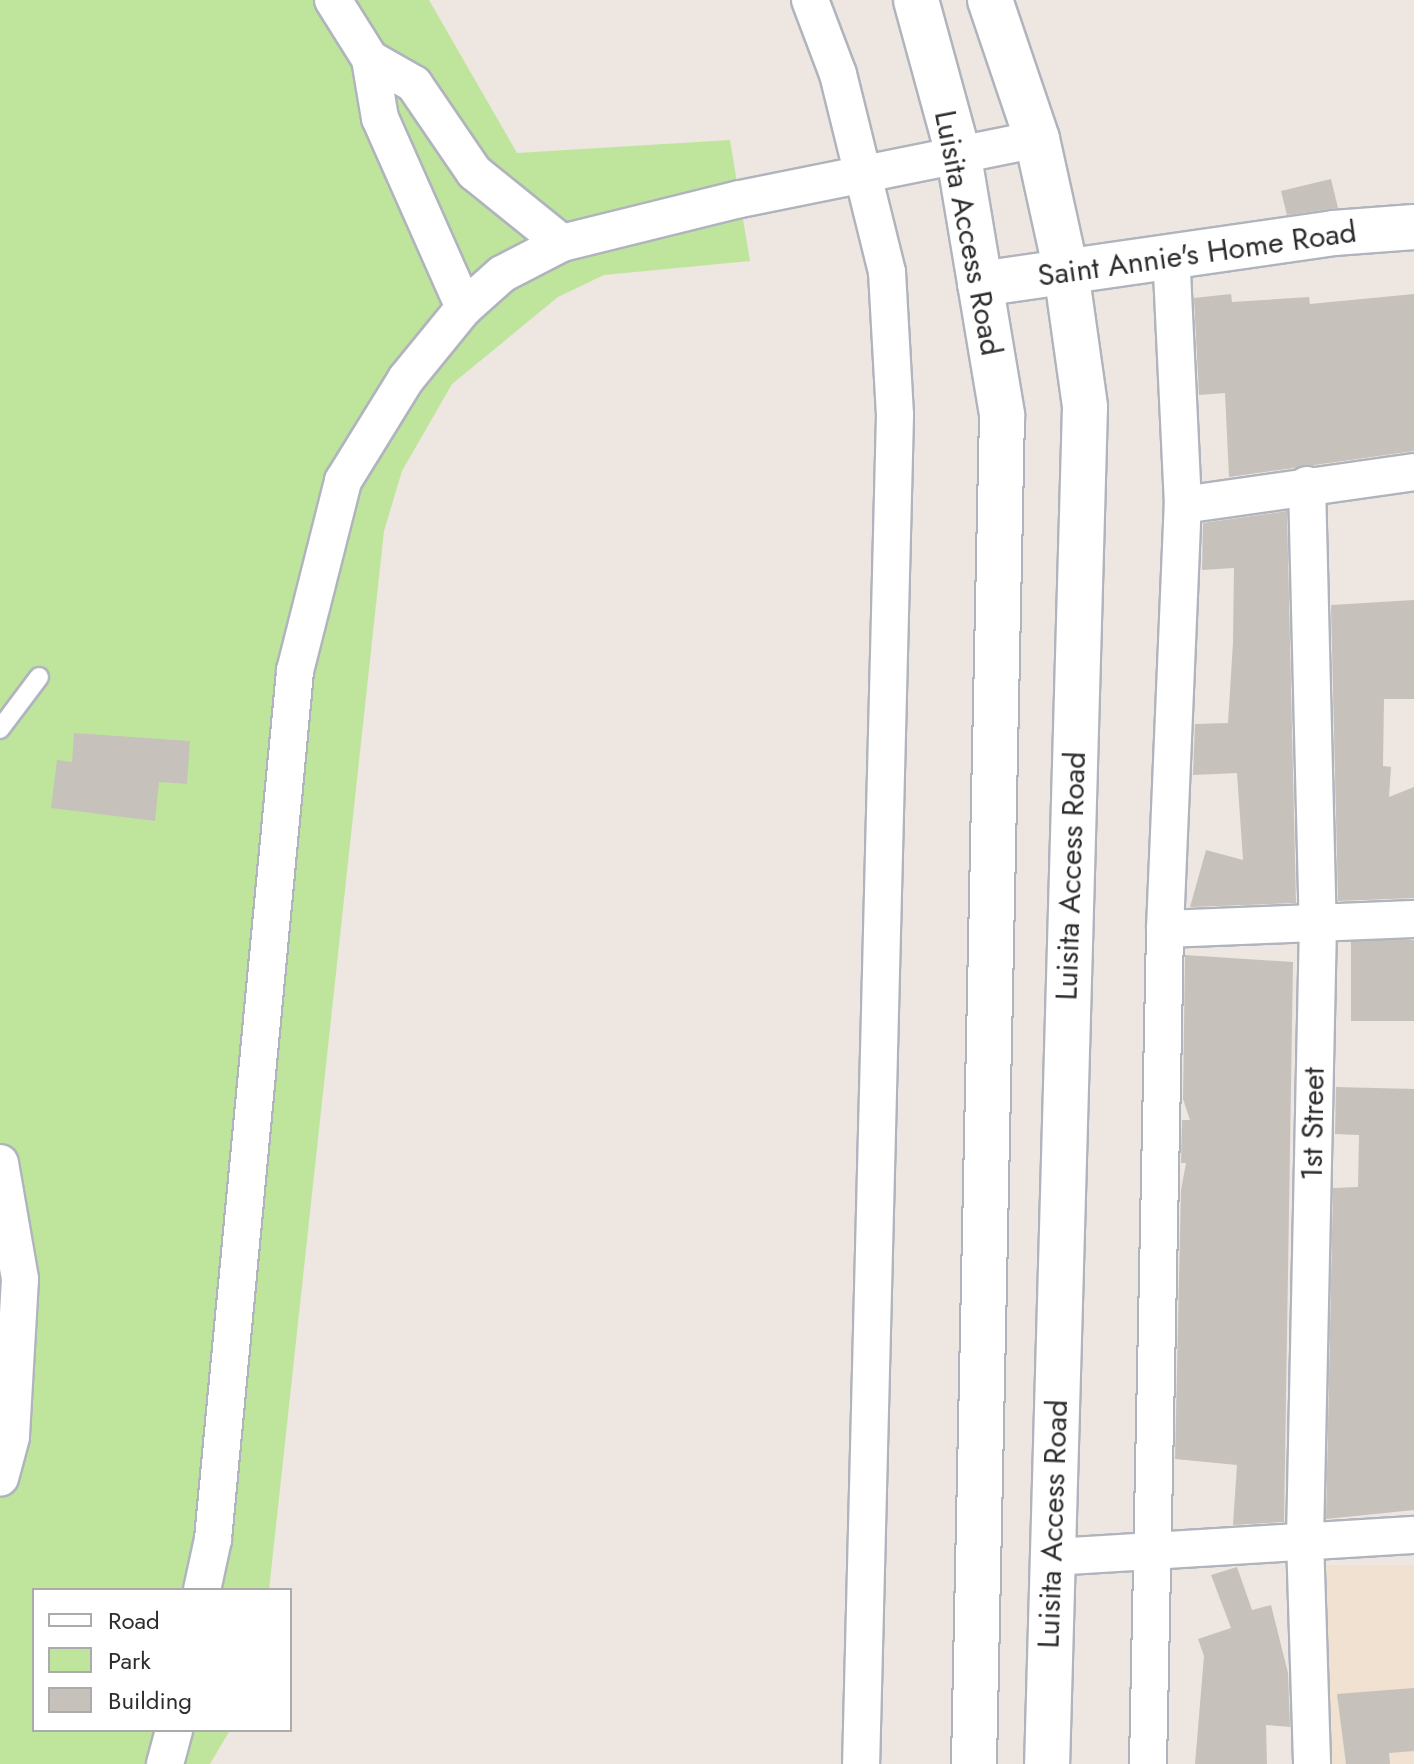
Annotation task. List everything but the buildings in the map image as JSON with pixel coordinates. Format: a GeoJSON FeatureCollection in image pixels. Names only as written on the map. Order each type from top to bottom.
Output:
{"type":"FeatureCollection","features":[{"type":"Feature","properties":{"kind":"main road","name":"Luisita Access Road"},"geometry":{"type":"LineString","coordinates":[[916,0],[959,157],[1002,415],[974,1764]]}},
{"type":"Feature","properties":{"kind":"main road","name":"Luisita Access Road"},"geometry":{"type":"LineString","coordinates":[[990,0],[1037,139],[1066,271],[1085,407],[1047,1764]]}},
{"type":"Feature","properties":{"kind":"main road","name":"Saint Annie's Home Road"},"geometry":{"type":"LineString","coordinates":[[980,284],[1171,255],[1414,227]]}},
{"type":"Feature","properties":{"kind":"street"},"geometry":{"type":"LineString","coordinates":[[333,0],[370,59],[380,118],[464,308]]}},
{"type":"Feature","properties":{"kind":"street"},"geometry":{"type":"LineString","coordinates":[[810,0],[838,74],[887,272],[895,415],[861,1764]]}},
{"type":"Feature","properties":{"kind":"street"},"geometry":{"type":"LineString","coordinates":[[370,59],[414,84],[474,172],[562,243]]}},
{"type":"Feature","properties":{"kind":"street"},"geometry":{"type":"LineString","coordinates":[[202,1588],[213,1539],[295,671],[343,481],[406,379],[464,308],[502,274],[562,243],[740,199],[863,177],[1037,139]]}},
{"type":"Feature","properties":{"kind":"street"},"geometry":{"type":"LineString","coordinates":[[1148,1764],[1156,1551],[1165,929],[1183,505],[1171,255]]}},
{"type":"Feature","properties":{"kind":"street"},"geometry":{"type":"LineString","coordinates":[[1183,505],[1414,472]]}},
{"type":"Feature","properties":{"kind":"street","name":"1st Street"},"geometry":{"type":"LineString","coordinates":[[1307,485],[1318,924],[1305,1539],[1312,1764]]}},
{"type":"Feature","properties":{"kind":"street"},"geometry":{"type":"LineString","coordinates":[[1165,929],[1414,919]]}},
{"type":"Feature","properties":{"kind":"street"},"geometry":{"type":"LineString","coordinates":[[0,1163],[20,1279],[11,1437],[0,1478]]}},
{"type":"Feature","properties":{"kind":"street"},"geometry":{"type":"LineString","coordinates":[[1053,1557],[1305,1539],[1414,1535]]}},
{"type":"Feature","properties":{"kind":"street"},"geometry":{"type":"LineString","coordinates":[[165,1764],[173,1732]]}},
{"type":"Feature","properties":{"kind":"lane"},"geometry":{"type":"LineString","coordinates":[[0,729],[39,677]]}},
{"type":"Feature","properties":{"kind":"shaded area"},"geometry":{"type":"Polygon","coordinates":[[[1325,1565],[1414,1565],[1414,1764],[1325,1764],[1325,1565]]]}},
{"type":"Feature","properties":{"kind":"green space"},"geometry":{"type":"Polygon","coordinates":[[[0,0],[429,0],[517,153],[730,140],[750,261],[604,275],[558,297],[452,384],[402,471],[384,531],[269,1588],[32,1588],[32,1732],[229,1732],[210,1764],[0,1764],[0,0]]]}}]}
